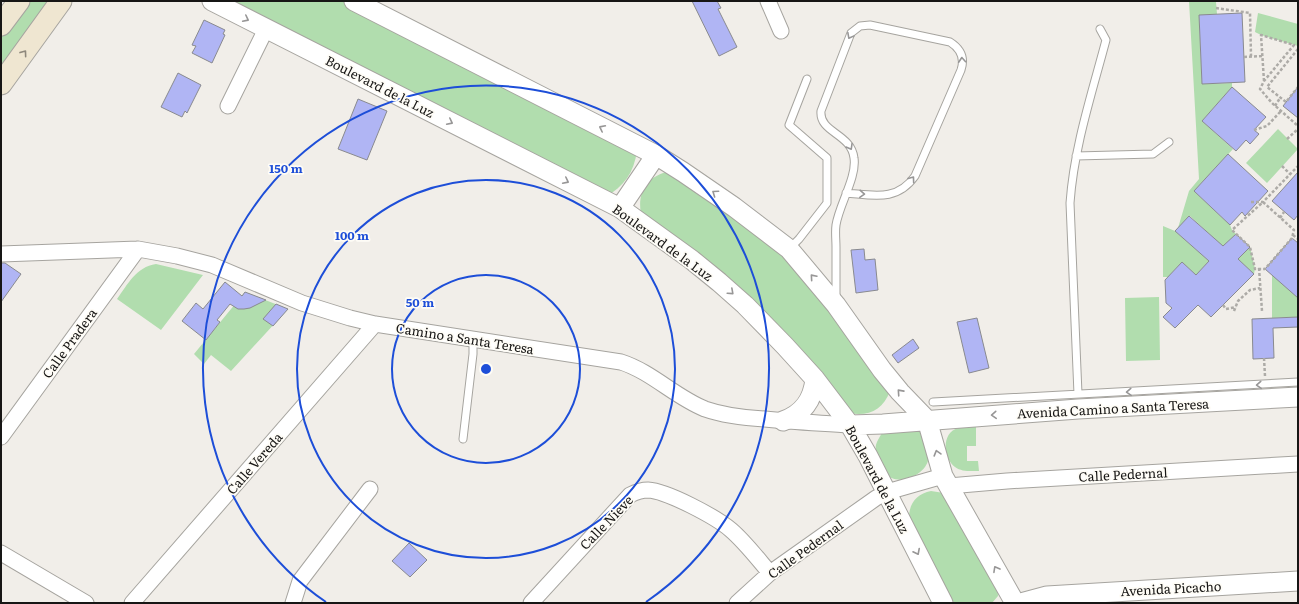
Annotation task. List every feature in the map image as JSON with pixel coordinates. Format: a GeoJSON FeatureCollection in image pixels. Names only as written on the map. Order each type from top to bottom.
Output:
{"type":"FeatureCollection","features":[{"type":"Feature","properties":{"kind":"main road"},"geometry":{"type":"LineString","coordinates":[[1,25],[19,1]]}},
{"type":"Feature","properties":{"kind":"main road"},"geometry":{"type":"LineString","coordinates":[[1,84],[61,1]]}},
{"type":"Feature","properties":{"kind":"street","name":"Boulevard de la Luz"},"geometry":{"type":"LineString","coordinates":[[212,1],[620,208],[692,260],[719,282],[765,325],[815,379],[850,425],[868,456],[943,603]]}},
{"type":"Feature","properties":{"kind":"street"},"geometry":{"type":"LineString","coordinates":[[354,1],[656,155],[734,207],[789,250],[836,305],[900,392],[927,420],[946,481],[1015,603]]}},
{"type":"Feature","properties":{"kind":"street"},"geometry":{"type":"LineString","coordinates":[[768,1],[781,31]]}},
{"type":"Feature","properties":{"kind":"street"},"geometry":{"type":"LineString","coordinates":[[228,106],[266,29]]}},
{"type":"Feature","properties":{"kind":"street"},"geometry":{"type":"LineString","coordinates":[[620,208],[656,155]]}},
{"type":"Feature","properties":{"kind":"street","name":"Camino a Santa Teresa"},"geometry":{"type":"LineString","coordinates":[[1,254],[138,249],[177,256],[212,265],[332,313],[375,324],[620,362],[642,370],[686,399],[705,409],[727,415],[783,421],[850,425],[927,420]]}},
{"type":"Feature","properties":{"kind":"street","name":"Calle Pradera"},"geometry":{"type":"LineString","coordinates":[[1,437],[138,249]]}},
{"type":"Feature","properties":{"kind":"street","name":"Calle Vereda"},"geometry":{"type":"LineString","coordinates":[[132,603],[375,324]]}},
{"type":"Feature","properties":{"kind":"street"},"geometry":{"type":"LineString","coordinates":[[783,421],[791,418],[805,407],[813,394],[815,379]]}},
{"type":"Feature","properties":{"kind":"street","name":"Avenida Camino a Santa Teresa"},"geometry":{"type":"LineString","coordinates":[[927,420],[1165,397],[1278,391],[1298,397]]}},
{"type":"Feature","properties":{"kind":"street","name":"Calle Pedernal"},"geometry":{"type":"LineString","coordinates":[[737,603],[770,573],[886,492],[946,481],[1022,480],[1298,464]]}},
{"type":"Feature","properties":{"kind":"street"},"geometry":{"type":"LineString","coordinates":[[293,603],[300,581],[370,489]]}},
{"type":"Feature","properties":{"kind":"street","name":"Calle Nieve"},"geometry":{"type":"LineString","coordinates":[[531,603],[630,495],[641,491],[652,491],[664,494],[699,509],[721,522],[732,530],[770,573]]}},
{"type":"Feature","properties":{"kind":"street"},"geometry":{"type":"LineString","coordinates":[[1,553],[86,603]]}},
{"type":"Feature","properties":{"kind":"street","name":"Avenida Picacho"},"geometry":{"type":"LineString","coordinates":[[1021,603],[1047,596],[1298,581]]}},
{"type":"Feature","properties":{"kind":"lane"},"geometry":{"type":"LineString","coordinates":[[836,305],[836,225],[854,165],[853,152],[846,140],[825,126],[820,115],[851,33],[860,26],[870,25],[950,42],[955,45],[962,55],[963,60],[961,70],[915,176],[901,190],[886,195],[846,193]]}},
{"type":"Feature","properties":{"kind":"lane"},"geometry":{"type":"LineString","coordinates":[[1078,394],[1070,203],[1076,156],[1106,40],[1100,29]]}},
{"type":"Feature","properties":{"kind":"lane"},"geometry":{"type":"LineString","coordinates":[[789,250],[827,203],[827,158],[789,125],[807,79]]}},
{"type":"Feature","properties":{"kind":"lane"},"geometry":{"type":"LineString","coordinates":[[1076,156],[1153,154],[1169,142]]}},
{"type":"Feature","properties":{"kind":"lane"},"geometry":{"type":"LineString","coordinates":[[463,439],[473,354],[473,340]]}},
{"type":"Feature","properties":{"kind":"lane"},"geometry":{"type":"LineString","coordinates":[[1242,393],[1265,384],[1278,391],[1298,382]]}},
{"type":"Feature","properties":{"kind":"lane"},"geometry":{"type":"LineString","coordinates":[[933,402],[1078,394],[1165,397]]}},
{"type":"Feature","properties":{"kind":"path"},"geometry":{"type":"LineString","coordinates":[[1216,8],[1250,13],[1252,56]]}},
{"type":"Feature","properties":{"kind":"path"},"geometry":{"type":"LineString","coordinates":[[1264,81],[1261,35],[1294,44],[1264,81],[1260,89],[1275,106],[1298,127],[1287,139]]}},
{"type":"Feature","properties":{"kind":"path"},"geometry":{"type":"LineString","coordinates":[[1298,49],[1267,87],[1286,102],[1298,88]]}},
{"type":"Feature","properties":{"kind":"path"},"geometry":{"type":"LineString","coordinates":[[1287,54],[1292,58]]}},
{"type":"Feature","properties":{"kind":"path"},"geometry":{"type":"LineString","coordinates":[[1244,57],[1262,56]]}},
{"type":"Feature","properties":{"kind":"path"},"geometry":{"type":"LineString","coordinates":[[1275,106],[1280,98]]}},
{"type":"Feature","properties":{"kind":"path"},"geometry":{"type":"LineString","coordinates":[[1254,130],[1267,126],[1281,111]]}},
{"type":"Feature","properties":{"kind":"path"},"geometry":{"type":"LineString","coordinates":[[1282,166],[1290,174]]}},
{"type":"Feature","properties":{"kind":"path"},"geometry":{"type":"LineString","coordinates":[[1251,202],[1263,202],[1294,230],[1292,238],[1265,269],[1255,269],[1250,247],[1232,230],[1263,202],[1298,166]]}},
{"type":"Feature","properties":{"kind":"path"},"geometry":{"type":"LineString","coordinates":[[1280,218],[1284,212]]}},
{"type":"Feature","properties":{"kind":"path"},"geometry":{"type":"LineString","coordinates":[[1293,235],[1298,239]]}},
{"type":"Feature","properties":{"kind":"path"},"geometry":{"type":"LineString","coordinates":[[1259,268],[1262,311]]}},
{"type":"Feature","properties":{"kind":"path"},"geometry":{"type":"LineString","coordinates":[[1234,311],[1238,301],[1250,290],[1260,288]]}},
{"type":"Feature","properties":{"kind":"path"},"geometry":{"type":"LineString","coordinates":[[1223,306],[1226,309],[1236,307]]}},
{"type":"Feature","properties":{"kind":"path"},"geometry":{"type":"LineString","coordinates":[[1264,358],[1265,384]]}},
{"type":"Feature","properties":{"kind":"green space"},"geometry":{"type":"Polygon","coordinates":[[[26,1],[53,1],[1,72],[1,36],[26,1]]]}},
{"type":"Feature","properties":{"kind":"green space"},"geometry":{"type":"Polygon","coordinates":[[[232,1],[342,1],[637,151],[636,159],[631,172],[618,189],[605,197],[232,1]]]}},
{"type":"Feature","properties":{"kind":"green space"},"geometry":{"type":"Polygon","coordinates":[[[1189,1],[1216,2],[1217,14],[1199,16],[1202,84],[1232,83],[1232,87],[1202,121],[1233,149],[1194,191],[1230,225],[1236,234],[1211,258],[1218,242],[1190,216],[1178,228],[1189,191],[1199,179],[1189,1]]]}},
{"type":"Feature","properties":{"kind":"green space"},"geometry":{"type":"Polygon","coordinates":[[[1258,13],[1298,24],[1298,46],[1255,32],[1258,13]]]}},
{"type":"Feature","properties":{"kind":"green space"},"geometry":{"type":"Polygon","coordinates":[[[1278,129],[1298,149],[1267,183],[1246,163],[1278,129]]]}},
{"type":"Feature","properties":{"kind":"green space"},"geometry":{"type":"Polygon","coordinates":[[[670,171],[767,242],[803,277],[890,391],[887,398],[879,407],[868,413],[849,413],[641,214],[640,206],[642,192],[645,186],[655,177],[670,171]]]}},
{"type":"Feature","properties":{"kind":"green space"},"geometry":{"type":"Polygon","coordinates":[[[1163,226],[1175,231],[1209,261],[1196,275],[1182,262],[1168,277],[1163,277],[1163,226]]]}},
{"type":"Feature","properties":{"kind":"green space"},"geometry":{"type":"Polygon","coordinates":[[[1250,247],[1255,269],[1254,274],[1226,248],[1250,247]]]}},
{"type":"Feature","properties":{"kind":"green space"},"geometry":{"type":"Polygon","coordinates":[[[156,264],[203,275],[161,330],[117,299],[138,272],[156,264]]]}},
{"type":"Feature","properties":{"kind":"green space"},"geometry":{"type":"Polygon","coordinates":[[[1272,274],[1298,298],[1298,317],[1272,318],[1272,274]]]}},
{"type":"Feature","properties":{"kind":"green space"},"geometry":{"type":"Polygon","coordinates":[[[245,292],[288,309],[231,371],[211,355],[204,364],[194,354],[245,292]]]}},
{"type":"Feature","properties":{"kind":"green space"},"geometry":{"type":"Polygon","coordinates":[[[1159,297],[1160,360],[1126,361],[1125,298],[1159,297]]]}},
{"type":"Feature","properties":{"kind":"green space"},"geometry":{"type":"Polygon","coordinates":[[[976,426],[976,446],[967,446],[967,461],[978,461],[979,471],[960,470],[951,463],[948,458],[946,452],[946,440],[952,431],[958,428],[976,426]]]}},
{"type":"Feature","properties":{"kind":"green space"},"geometry":{"type":"Polygon","coordinates":[[[916,428],[921,432],[925,440],[929,459],[925,467],[915,476],[902,480],[890,477],[884,472],[877,453],[876,444],[879,437],[882,433],[916,428]]]}},
{"type":"Feature","properties":{"kind":"green space"},"geometry":{"type":"Polygon","coordinates":[[[931,491],[944,493],[997,576],[998,596],[992,603],[954,603],[909,518],[910,508],[915,500],[922,494],[931,491]]]}},
{"type":"Feature","properties":{"kind":"building"},"geometry":{"type":"Polygon","coordinates":[[[692,1],[717,1],[721,8],[718,9],[737,47],[719,56],[692,1]]]}},
{"type":"Feature","properties":{"kind":"building"},"geometry":{"type":"Polygon","coordinates":[[[1242,13],[1245,82],[1202,84],[1199,15],[1242,13]]]}},
{"type":"Feature","properties":{"kind":"building"},"geometry":{"type":"Polygon","coordinates":[[[204,20],[225,30],[223,34],[225,35],[212,63],[192,53],[196,46],[192,45],[204,20]]]}},
{"type":"Feature","properties":{"kind":"building"},"geometry":{"type":"Polygon","coordinates":[[[178,73],[201,85],[187,113],[185,111],[182,117],[161,107],[178,73]]]}},
{"type":"Feature","properties":{"kind":"building"},"geometry":{"type":"Polygon","coordinates":[[[1232,87],[1266,117],[1254,130],[1259,134],[1250,144],[1246,140],[1236,151],[1202,121],[1232,87]]]}},
{"type":"Feature","properties":{"kind":"building"},"geometry":{"type":"Polygon","coordinates":[[[1298,87],[1298,118],[1283,106],[1298,87]]]}},
{"type":"Feature","properties":{"kind":"building"},"geometry":{"type":"Polygon","coordinates":[[[358,99],[387,111],[367,160],[338,149],[358,99]]]}},
{"type":"Feature","properties":{"kind":"building"},"geometry":{"type":"Polygon","coordinates":[[[1228,154],[1268,191],[1245,216],[1242,212],[1230,225],[1194,191],[1228,154]]]}},
{"type":"Feature","properties":{"kind":"building"},"geometry":{"type":"Polygon","coordinates":[[[1298,172],[1298,215],[1294,220],[1272,201],[1298,172]]]}},
{"type":"Feature","properties":{"kind":"building"},"geometry":{"type":"Polygon","coordinates":[[[1189,216],[1223,246],[1236,234],[1250,247],[1238,259],[1254,274],[1211,317],[1198,305],[1175,328],[1163,317],[1172,308],[1166,303],[1165,280],[1182,262],[1196,275],[1209,261],[1175,231],[1189,216]]]}},
{"type":"Feature","properties":{"kind":"building"},"geometry":{"type":"Polygon","coordinates":[[[1292,238],[1298,243],[1298,298],[1265,269],[1292,238]]]}},
{"type":"Feature","properties":{"kind":"building"},"geometry":{"type":"Polygon","coordinates":[[[864,249],[865,260],[875,259],[878,290],[856,293],[851,250],[864,249]]]}},
{"type":"Feature","properties":{"kind":"building"},"geometry":{"type":"Polygon","coordinates":[[[1,263],[5,263],[21,274],[1,302],[1,263]]]}},
{"type":"Feature","properties":{"kind":"building"},"geometry":{"type":"Polygon","coordinates":[[[225,282],[242,296],[245,292],[266,300],[250,308],[244,309],[238,309],[230,304],[217,320],[220,322],[206,340],[182,321],[196,303],[203,309],[225,282]]]}},
{"type":"Feature","properties":{"kind":"building"},"geometry":{"type":"Polygon","coordinates":[[[276,304],[288,309],[273,326],[263,319],[276,304]]]}},
{"type":"Feature","properties":{"kind":"building"},"geometry":{"type":"Polygon","coordinates":[[[1298,317],[1298,327],[1273,328],[1274,358],[1253,359],[1252,319],[1298,317]]]}},
{"type":"Feature","properties":{"kind":"building"},"geometry":{"type":"Polygon","coordinates":[[[977,318],[989,368],[969,373],[957,322],[977,318]]]}},
{"type":"Feature","properties":{"kind":"building"},"geometry":{"type":"Polygon","coordinates":[[[913,339],[919,348],[898,363],[892,355],[913,339]]]}},
{"type":"Feature","properties":{"kind":"building"},"geometry":{"type":"Polygon","coordinates":[[[409,543],[427,560],[410,577],[392,561],[409,543]]]}}]}
